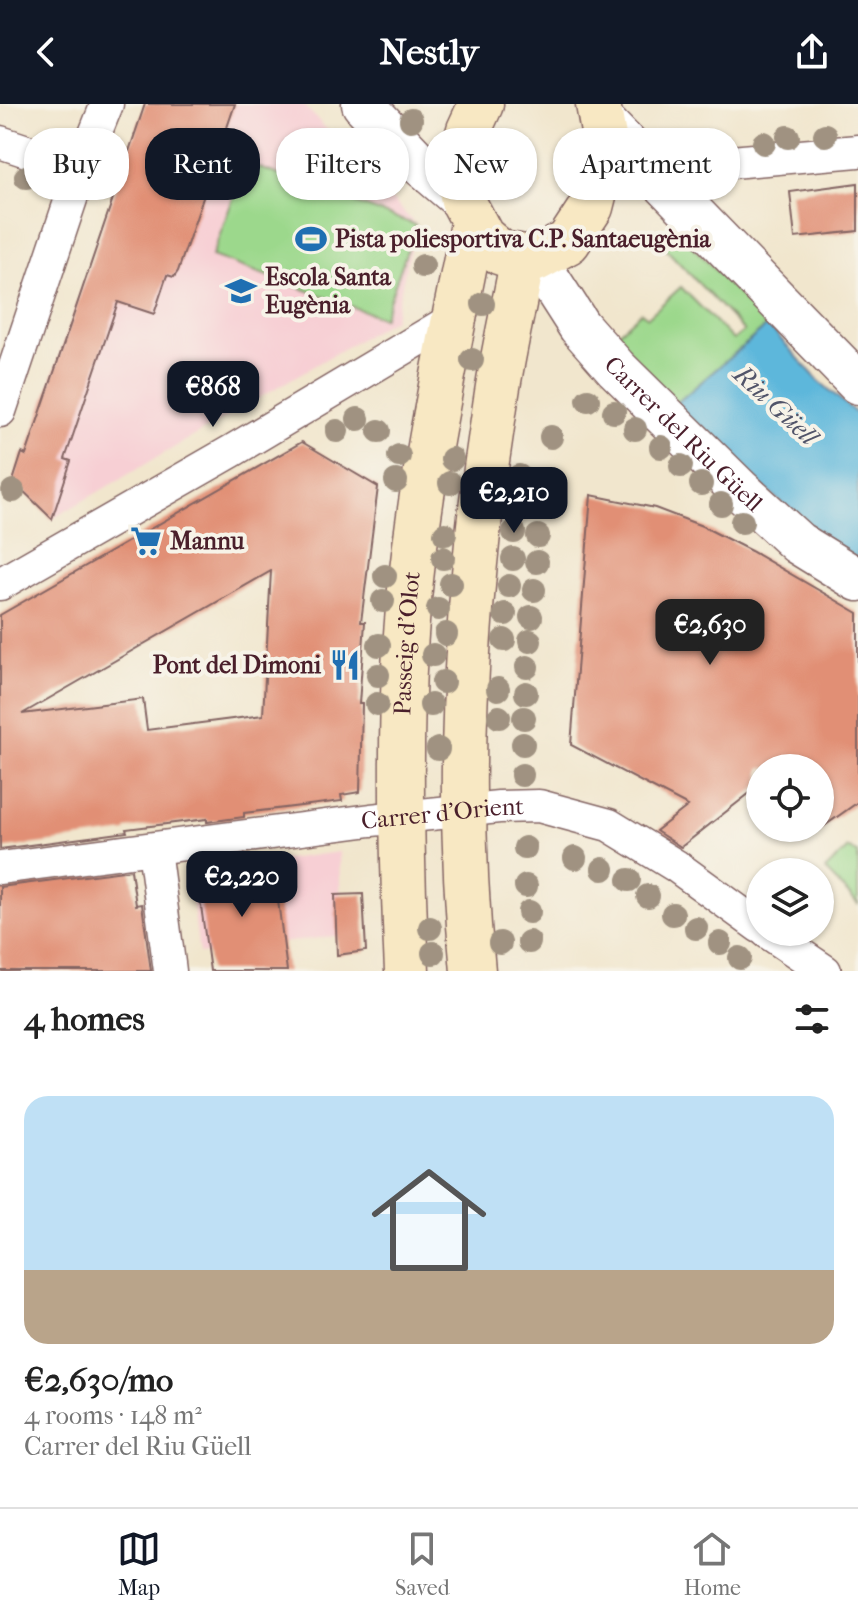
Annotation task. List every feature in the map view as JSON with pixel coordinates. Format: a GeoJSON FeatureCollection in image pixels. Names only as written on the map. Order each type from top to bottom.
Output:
{"type":"FeatureCollection","features":[{"type":"Feature","properties":{"kind":"main road","name":"Passeig d'Olot"},"geometry":{"type":"LineString","coordinates":[[407,971],[403,817],[405,649],[430,437],[453,319],[468,213],[459,180],[462,154],[481,104]]}},
{"type":"Feature","properties":{"kind":"main road"},"geometry":{"type":"LineString","coordinates":[[468,213],[482,237],[501,253],[530,258],[568,242],[591,207],[606,148],[599,112]]}},
{"type":"Feature","properties":{"kind":"main road"},"geometry":{"type":"LineString","coordinates":[[473,971],[465,811],[467,652],[495,404],[530,258]]}},
{"type":"Feature","properties":{"kind":"street"},"geometry":{"type":"LineString","coordinates":[[97,128],[107,104]]}},
{"type":"Feature","properties":{"kind":"street"},"geometry":{"type":"LineString","coordinates":[[363,104],[468,213]]}},
{"type":"Feature","properties":{"kind":"street"},"geometry":{"type":"LineString","coordinates":[[599,112],[613,128]]}},
{"type":"Feature","properties":{"kind":"street"},"geometry":{"type":"LineString","coordinates":[[0,142],[24,150]]}},
{"type":"Feature","properties":{"kind":"street"},"geometry":{"type":"LineString","coordinates":[[740,161],[858,151]]}},
{"type":"Feature","properties":{"kind":"street"},"geometry":{"type":"LineString","coordinates":[[1,402],[70,200]]}},
{"type":"Feature","properties":{"kind":"street"},"geometry":{"type":"LineString","coordinates":[[680,200],[858,383]]}},
{"type":"Feature","properties":{"kind":"street","name":"Carrer del Riu Güell"},"geometry":{"type":"LineString","coordinates":[[530,258],[579,326],[627,379],[739,489],[798,543],[858,580]]}},
{"type":"Feature","properties":{"kind":"street"},"geometry":{"type":"LineString","coordinates":[[0,584],[453,319]]}},
{"type":"Feature","properties":{"kind":"street","name":"Carrer d'Orient"},"geometry":{"type":"LineString","coordinates":[[0,868],[403,817],[539,806],[609,825],[676,866],[746,917]]}},
{"type":"Feature","properties":{"kind":"street"},"geometry":{"type":"LineString","coordinates":[[154,849],[170,971]]}},
{"type":"Feature","properties":{"kind":"street"},"geometry":{"type":"LineString","coordinates":[[788,946],[825,971]]}},
{"type":"Feature","properties":{"kind":"shaded area","name":"Escola Santa Eugènia"},"geometry":{"type":"Polygon","coordinates":[[[145,104],[303,104],[325,128],[276,128],[276,200],[393,200],[416,225],[394,319],[52,519],[13,481],[22,453],[26,454],[91,261],[97,263],[105,243],[98,241],[112,200],[129,200],[129,151],[145,104]]]}},
{"type":"Feature","properties":{"kind":"shaded area"},"geometry":{"type":"Polygon","coordinates":[[[339,852],[342,935],[199,954],[189,872],[339,852]]]}},
{"type":"Feature","properties":{"kind":"green space"},"geometry":{"type":"Polygon","coordinates":[[[260,168],[276,174],[276,200],[347,200],[416,225],[383,318],[212,256],[232,200],[260,200],[260,168]]]}},
{"type":"Feature","properties":{"kind":"green space"},"geometry":{"type":"Polygon","coordinates":[[[678,231],[768,325],[673,406],[613,337],[641,312],[648,317],[681,287],[733,340],[744,331],[663,246],[678,231]]]}},
{"type":"Feature","properties":{"kind":"green space"},"geometry":{"type":"Polygon","coordinates":[[[848,848],[858,853],[858,904],[834,879],[834,861],[848,848]]]}},
{"type":"Feature","properties":{"kind":"water","name":"Riu Güell"},"geometry":{"type":"Polygon","coordinates":[[[768,325],[818,380],[858,415],[858,560],[808,527],[673,406],[768,325]]]}},
{"type":"Feature","properties":{"kind":"building"},"geometry":{"type":"Polygon","coordinates":[[[145,104],[235,104],[227,128],[145,128],[145,200],[202,200],[178,271],[174,277],[167,275],[154,314],[118,302],[65,459],[71,461],[52,519],[13,481],[22,453],[26,455],[112,200],[129,200],[129,151],[145,104]]]}},
{"type":"Feature","properties":{"kind":"building"},"geometry":{"type":"Polygon","coordinates":[[[858,183],[858,231],[795,238],[790,192],[858,183]]]}},
{"type":"Feature","properties":{"kind":"building"},"geometry":{"type":"Polygon","coordinates":[[[302,442],[378,487],[361,622],[365,622],[359,704],[362,704],[360,792],[341,795],[342,801],[244,813],[244,817],[126,829],[127,832],[0,849],[0,615],[302,442]],[[271,571],[22,714],[143,699],[147,730],[263,715],[271,571]]]}},
{"type":"Feature","properties":{"kind":"building"},"geometry":{"type":"Polygon","coordinates":[[[591,495],[655,508],[702,526],[858,613],[858,802],[834,819],[834,754],[746,754],[746,796],[681,847],[656,831],[688,806],[571,745],[591,495]]]}},
{"type":"Feature","properties":{"kind":"building"},"geometry":{"type":"Polygon","coordinates":[[[250,855],[252,874],[275,877],[287,971],[210,971],[198,884],[214,883],[211,860],[250,855]]]}},
{"type":"Feature","properties":{"kind":"building"},"geometry":{"type":"Polygon","coordinates":[[[131,870],[136,905],[142,904],[151,971],[0,971],[0,887],[131,870]]]}},
{"type":"Feature","properties":{"kind":"building"},"geometry":{"type":"Polygon","coordinates":[[[363,894],[366,951],[337,955],[335,895],[363,894]]]}},
{"type":"Feature","properties":{"kind":"place","name":"Pista poliesportiva C.P. Santaeugènia"},"geometry":{"type":"Point","coordinates":[311,239]}},
{"type":"Feature","properties":{"kind":"place","name":"Escola Santa Eugènia"},"geometry":{"type":"Point","coordinates":[241,291]}},
{"type":"Feature","properties":{"kind":"place","name":"Mannu"},"geometry":{"type":"Point","coordinates":[146,541]}},
{"type":"Feature","properties":{"kind":"place","name":"Pont del Dimoni"},"geometry":{"type":"Point","coordinates":[345,665]}}]}
